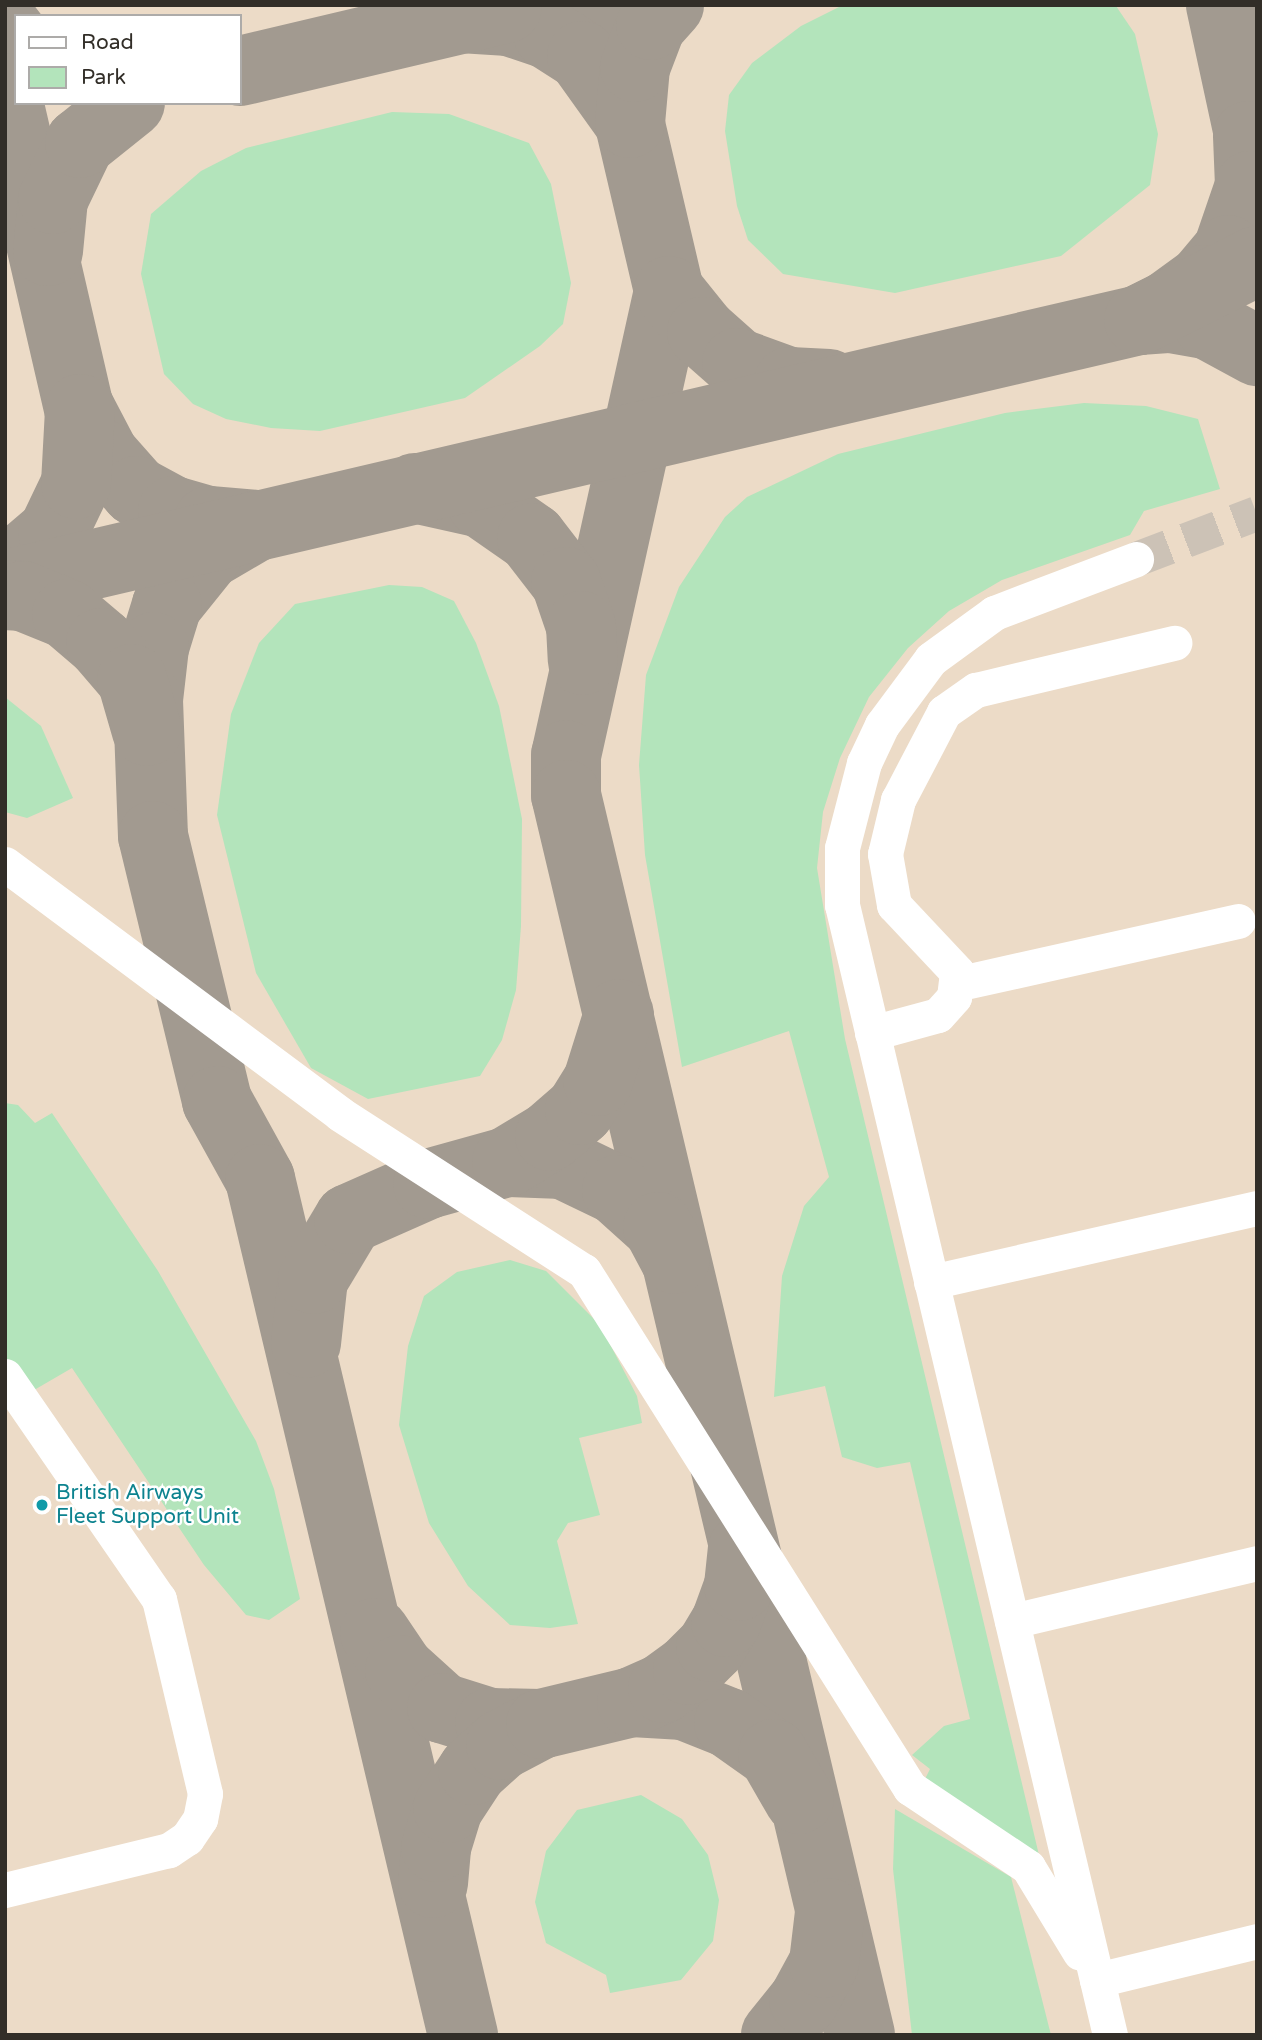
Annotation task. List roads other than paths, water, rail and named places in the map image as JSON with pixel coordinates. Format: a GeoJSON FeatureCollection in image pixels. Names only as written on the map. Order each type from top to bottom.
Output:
{"type":"FeatureCollection","features":[{"type":"Feature","properties":{"kind":"lane"},"geometry":{"type":"LineString","coordinates":[[1110,2035],[842,905],[842,848],[864,763],[883,725],[931,659],[960,634],[1034,595],[1136,559]]}},
{"type":"Feature","properties":{"kind":"lane"},"geometry":{"type":"LineString","coordinates":[[872,1033],[938,1015],[954,997],[957,972],[894,905],[885,854],[898,800],[944,712],[976,690],[1174,643]]}},
{"type":"Feature","properties":{"kind":"lane"},"geometry":{"type":"LineString","coordinates":[[5,864],[340,1114],[584,1271],[911,1788],[1028,1867],[1097,1980]]}},
{"type":"Feature","properties":{"kind":"lane"},"geometry":{"type":"LineString","coordinates":[[956,984],[1238,921]]}},
{"type":"Feature","properties":{"kind":"lane"},"geometry":{"type":"LineString","coordinates":[[931,1282],[1257,1208]]}},
{"type":"Feature","properties":{"kind":"lane"},"geometry":{"type":"LineString","coordinates":[[5,1376],[159,1599],[205,1794],[200,1819],[187,1838],[169,1850],[5,1890]]}},
{"type":"Feature","properties":{"kind":"lane"},"geometry":{"type":"LineString","coordinates":[[1012,1621],[1257,1563]]}},
{"type":"Feature","properties":{"kind":"lane"},"geometry":{"type":"LineString","coordinates":[[1097,1980],[1257,1941]]}},
{"type":"Feature","properties":{"kind":"tunnel"},"geometry":{"type":"LineString","coordinates":[[1136,559],[1257,513]]}},
{"type":"Feature","properties":{"kind":"place","name":"British Airways Fleet Support Unit"},"geometry":{"type":"Point","coordinates":[42,1505]}}]}
